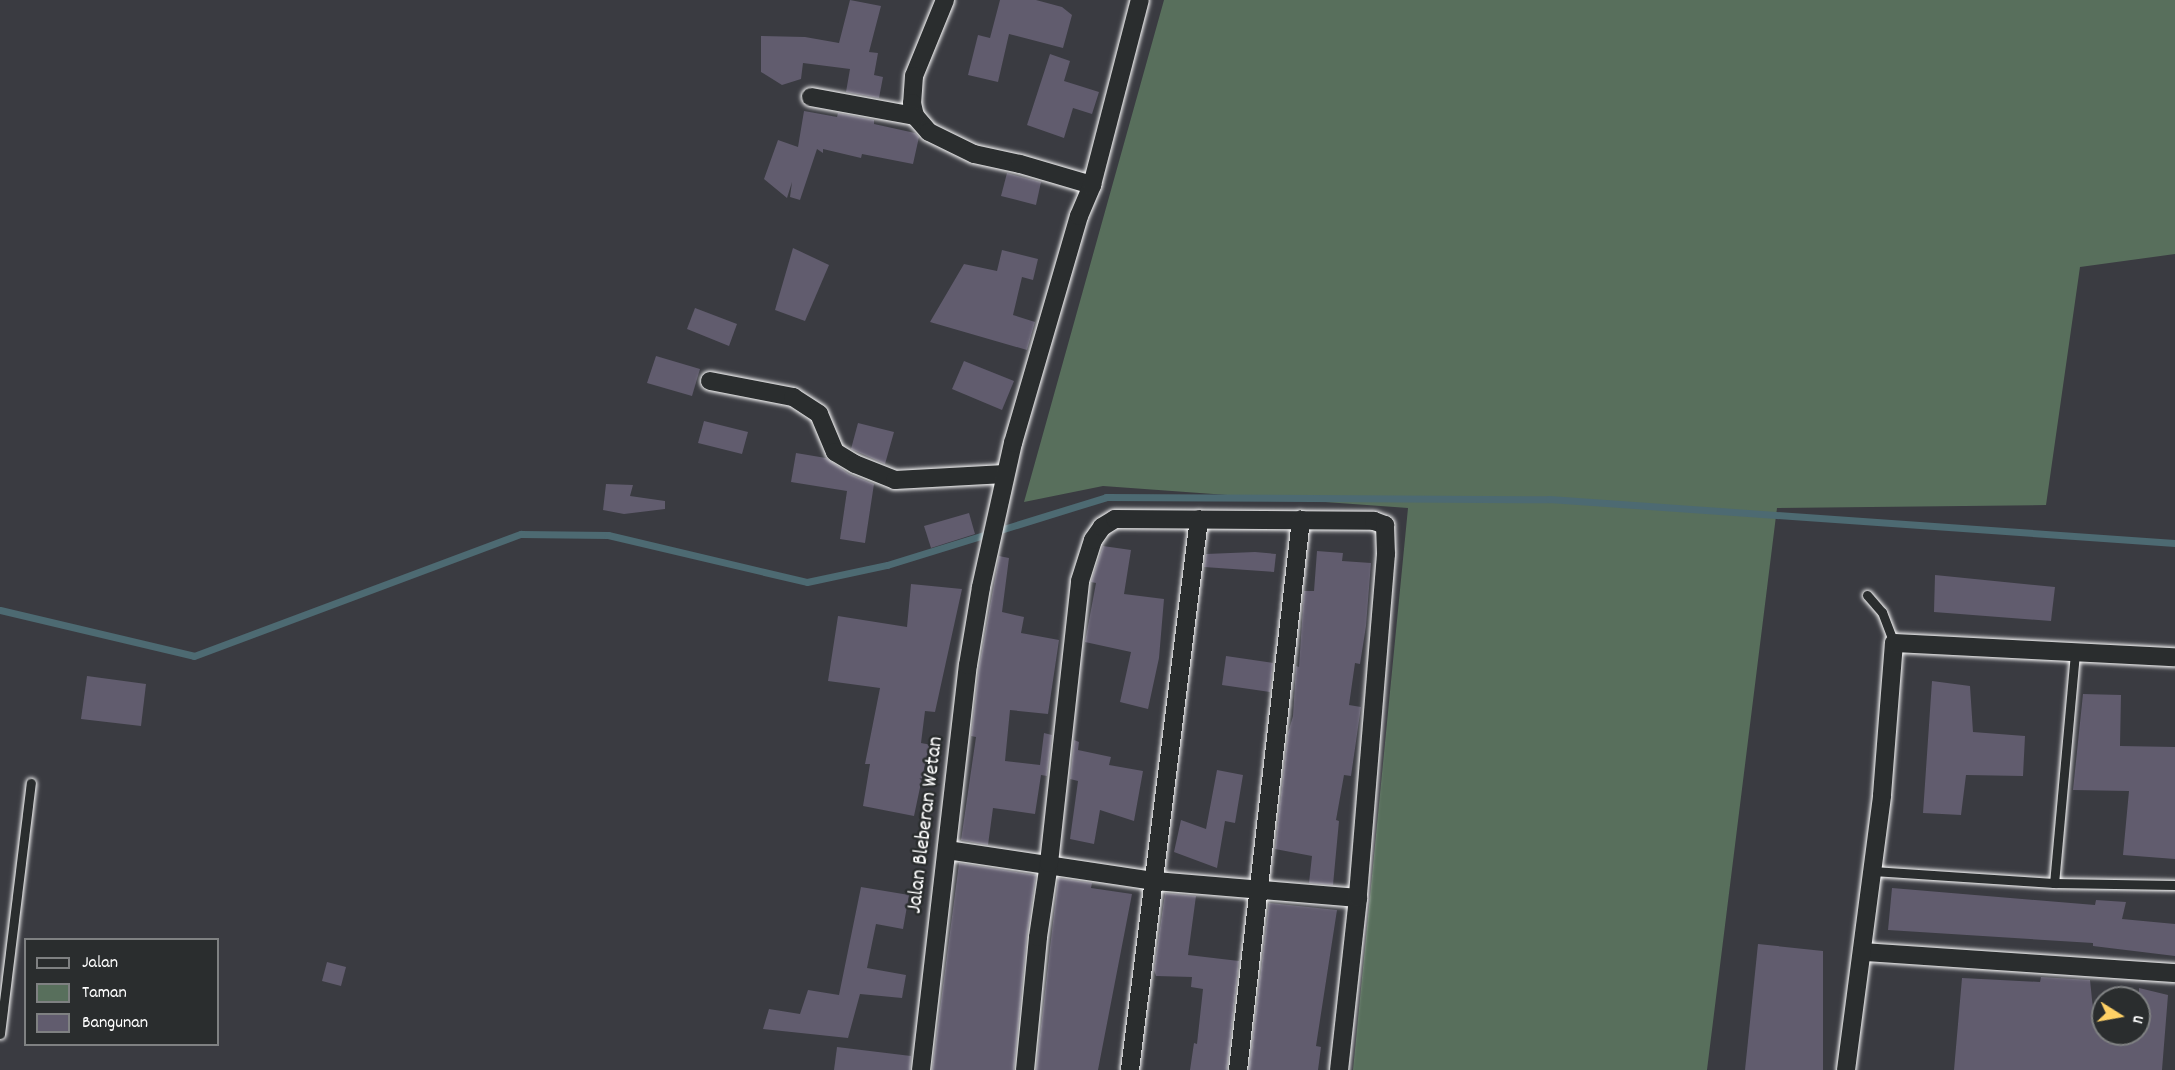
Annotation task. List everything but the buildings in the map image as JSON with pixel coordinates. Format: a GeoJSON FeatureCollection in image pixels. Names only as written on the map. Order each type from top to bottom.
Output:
{"type":"FeatureCollection","features":[{"type":"Feature","properties":{"kind":"street","name":"Jalan Bleberan Wetan"},"geometry":{"type":"LineString","coordinates":[[921,1070],[968,665],[981,587],[1003,482],[1062,272],[1092,185],[1140,0]]}},
{"type":"Feature","properties":{"kind":"street"},"geometry":{"type":"LineString","coordinates":[[941,1],[914,76],[912,103],[915,116],[929,132],[974,154],[1020,164],[1092,185]]}},
{"type":"Feature","properties":{"kind":"street"},"geometry":{"type":"LineString","coordinates":[[811,97],[915,116]]}},
{"type":"Feature","properties":{"kind":"street"},"geometry":{"type":"LineString","coordinates":[[710,381],[794,397],[819,414],[835,452],[849,462],[895,480],[1003,482]]}},
{"type":"Feature","properties":{"kind":"street"},"geometry":{"type":"LineString","coordinates":[[1025,1070],[1038,937],[1049,863],[1080,581],[1093,540],[1102,527],[1114,519],[1374,521],[1385,525],[1387,534],[1358,898],[1339,1070]]}},
{"type":"Feature","properties":{"kind":"street"},"geometry":{"type":"LineString","coordinates":[[1130,1070],[1199,519]]}},
{"type":"Feature","properties":{"kind":"street"},"geometry":{"type":"LineString","coordinates":[[1238,1070],[1301,520]]}},
{"type":"Feature","properties":{"kind":"street"},"geometry":{"type":"LineString","coordinates":[[1846,1070],[1864,952],[1894,643],[2175,657]]}},
{"type":"Feature","properties":{"kind":"street"},"geometry":{"type":"LineString","coordinates":[[947,850],[1049,863],[1155,881],[1358,898]]}},
{"type":"Feature","properties":{"kind":"street"},"geometry":{"type":"LineString","coordinates":[[1864,952],[2175,973]]}},
{"type":"Feature","properties":{"kind":"lane"},"geometry":{"type":"LineString","coordinates":[[1867,595],[1882,612],[1894,643]]}},
{"type":"Feature","properties":{"kind":"lane"},"geometry":{"type":"LineString","coordinates":[[2054,883],[2075,653]]}},
{"type":"Feature","properties":{"kind":"lane"},"geometry":{"type":"LineString","coordinates":[[0,1034],[31,783]]}},
{"type":"Feature","properties":{"kind":"lane"},"geometry":{"type":"LineString","coordinates":[[1873,870],[2054,883],[2175,885]]}},
{"type":"Feature","properties":{"kind":"green space"},"geometry":{"type":"Polygon","coordinates":[[[1164,0],[2175,0],[2175,254],[2080,267],[2046,505],[1777,508],[1707,1070],[1353,1070],[1408,508],[1103,486],[1024,502],[1164,0]]]}},
{"type":"Feature","properties":{"kind":"waterway"},"geometry":{"type":"LineString","coordinates":[[0,610],[194,656],[521,534],[608,535],[807,582],[887,565],[1106,497],[1549,499],[2175,543]]}}]}
